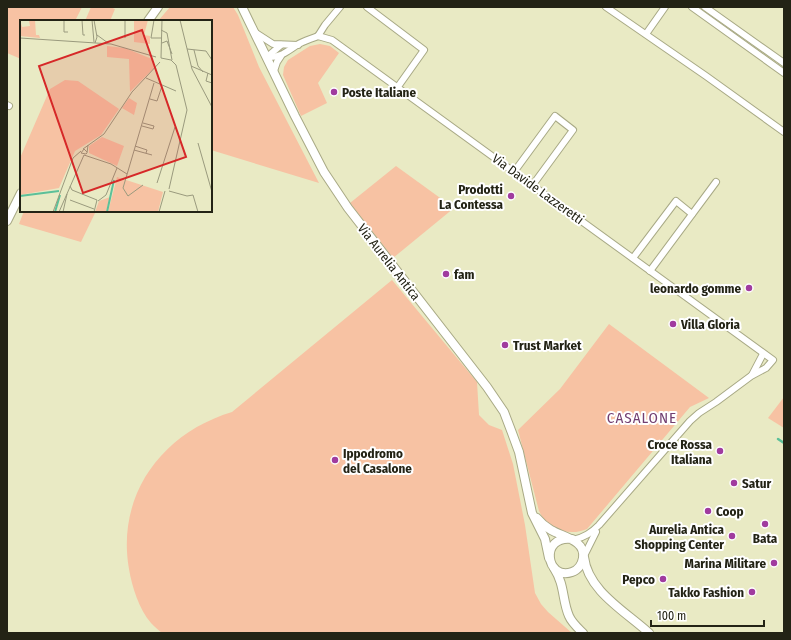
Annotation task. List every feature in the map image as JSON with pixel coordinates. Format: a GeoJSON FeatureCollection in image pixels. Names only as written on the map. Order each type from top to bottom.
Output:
{"type":"FeatureCollection","features":[{"type":"Feature","properties":{"kind":"street","name":"Via Aurelia Antica"},"geometry":{"type":"LineString","coordinates":[[242,7],[324,172],[348,208],[487,387],[504,412],[518,452],[532,513],[545,539],[549,558],[561,581],[569,617],[583,633]]}},
{"type":"Feature","properties":{"kind":"street"},"geometry":{"type":"LineString","coordinates":[[274,71],[281,56],[298,45],[318,36],[340,7]]}},
{"type":"Feature","properties":{"kind":"street"},"geometry":{"type":"LineString","coordinates":[[366,7],[424,50],[397,88]]}},
{"type":"Feature","properties":{"kind":"street"},"geometry":{"type":"LineString","coordinates":[[606,7],[784,132]]}},
{"type":"Feature","properties":{"kind":"street"},"geometry":{"type":"LineString","coordinates":[[646,34],[664,7]]}},
{"type":"Feature","properties":{"kind":"street"},"geometry":{"type":"LineString","coordinates":[[692,7],[784,73]]}},
{"type":"Feature","properties":{"kind":"street"},"geometry":{"type":"LineString","coordinates":[[705,7],[784,63]]}},
{"type":"Feature","properties":{"kind":"street"},"geometry":{"type":"LineString","coordinates":[[149,20],[158,8]]}},
{"type":"Feature","properties":{"kind":"street"},"geometry":{"type":"LineString","coordinates":[[256,33],[268,42],[281,45],[298,45]]}},
{"type":"Feature","properties":{"kind":"street","name":"Via Davide Lazzeretti"},"geometry":{"type":"LineString","coordinates":[[318,36],[332,40],[773,360],[766,368],[751,376]]}},
{"type":"Feature","properties":{"kind":"street"},"geometry":{"type":"LineString","coordinates":[[267,57],[281,45]]}},
{"type":"Feature","properties":{"kind":"street"},"geometry":{"type":"LineString","coordinates":[[267,57],[281,56]]}},
{"type":"Feature","properties":{"kind":"street"},"geometry":{"type":"LineString","coordinates":[[514,172],[555,116],[573,130],[532,186]]}},
{"type":"Feature","properties":{"kind":"street"},"geometry":{"type":"LineString","coordinates":[[650,271],[716,182]]}},
{"type":"Feature","properties":{"kind":"street"},"geometry":{"type":"LineString","coordinates":[[7,213],[19,196]]}},
{"type":"Feature","properties":{"kind":"street"},"geometry":{"type":"LineString","coordinates":[[7,221],[19,196]]}},
{"type":"Feature","properties":{"kind":"street"},"geometry":{"type":"LineString","coordinates":[[633,258],[676,201],[692,214]]}},
{"type":"Feature","properties":{"kind":"street"},"geometry":{"type":"LineString","coordinates":[[549,558],[555,542],[560,539],[572,540],[584,537],[600,525],[690,421],[751,376],[763,354]]}},
{"type":"Feature","properties":{"kind":"street"},"geometry":{"type":"LineString","coordinates":[[532,513],[546,527],[580,545],[586,568],[595,585],[649,633]]}},
{"type":"Feature","properties":{"kind":"street"},"geometry":{"type":"LineString","coordinates":[[554,568],[564,573],[575,571],[580,567],[600,525]]}},
{"type":"Feature","properties":{"kind":"shaded area"},"geometry":{"type":"Polygon","coordinates":[[[7,7],[82,7],[76,20],[20,20],[20,59],[7,53],[7,7]]]}},
{"type":"Feature","properties":{"kind":"shaded area"},"geometry":{"type":"Polygon","coordinates":[[[91,7],[110,7],[115,9],[110,20],[85,20],[91,7]]]}},
{"type":"Feature","properties":{"kind":"shaded area"},"geometry":{"type":"Polygon","coordinates":[[[170,7],[233,7],[238,15],[259,67],[319,183],[212,150],[212,20],[159,20],[170,7]]]}},
{"type":"Feature","properties":{"kind":"shaded area"},"geometry":{"type":"Polygon","coordinates":[[[320,44],[330,46],[339,53],[318,83],[327,103],[301,116],[283,75],[284,67],[288,60],[310,46],[320,44]]]}},
{"type":"Feature","properties":{"kind":"shaded area"},"geometry":{"type":"Polygon","coordinates":[[[396,166],[454,208],[393,258],[350,203],[396,166]]]}},
{"type":"Feature","properties":{"kind":"shaded area"},"geometry":{"type":"Polygon","coordinates":[[[24,212],[96,212],[81,242],[19,224],[24,212]]]}},
{"type":"Feature","properties":{"kind":"shaded area","name":"Ippodromo del Casalone"},"geometry":{"type":"Polygon","coordinates":[[[392,280],[477,382],[479,415],[489,425],[502,430],[513,464],[525,525],[535,593],[541,604],[548,612],[572,633],[162,633],[151,623],[143,611],[132,583],[129,569],[127,542],[130,516],[137,492],[149,471],[165,451],[185,435],[207,422],[232,412],[392,280]]]}},
{"type":"Feature","properties":{"kind":"shaded area"},"geometry":{"type":"Polygon","coordinates":[[[609,324],[709,398],[690,407],[587,529],[566,532],[547,523],[539,511],[518,430],[560,389],[609,324]]]}},
{"type":"Feature","properties":{"kind":"shaded area"},"geometry":{"type":"Polygon","coordinates":[[[784,397],[784,428],[768,418],[784,397]]]}},
{"type":"Feature","properties":{"kind":"waterway"},"geometry":{"type":"LineString","coordinates":[[778,439],[784,443]]}},
{"type":"Feature","properties":{"kind":"place","name":"Poste Italiane"},"geometry":{"type":"Point","coordinates":[334,92]}},
{"type":"Feature","properties":{"kind":"place","name":"Prodotti La Contessa"},"geometry":{"type":"Point","coordinates":[511,196]}},
{"type":"Feature","properties":{"kind":"place","name":"fam"},"geometry":{"type":"Point","coordinates":[446,274]}},
{"type":"Feature","properties":{"kind":"place","name":"leonardo gomme"},"geometry":{"type":"Point","coordinates":[749,288]}},
{"type":"Feature","properties":{"kind":"place","name":"Villa Gloria"},"geometry":{"type":"Point","coordinates":[673,324]}},
{"type":"Feature","properties":{"kind":"place","name":"Trust Market"},"geometry":{"type":"Point","coordinates":[505,345]}},
{"type":"Feature","properties":{"kind":"place","name":"Croce Rossa Italiana"},"geometry":{"type":"Point","coordinates":[720,451]}},
{"type":"Feature","properties":{"kind":"place","name":"Ippodromo del Casalone"},"geometry":{"type":"Point","coordinates":[335,460]}},
{"type":"Feature","properties":{"kind":"place","name":"Satur"},"geometry":{"type":"Point","coordinates":[734,483]}},
{"type":"Feature","properties":{"kind":"place","name":"Coop"},"geometry":{"type":"Point","coordinates":[708,511]}},
{"type":"Feature","properties":{"kind":"place","name":"Bata"},"geometry":{"type":"Point","coordinates":[765,524]}},
{"type":"Feature","properties":{"kind":"place","name":"Aurelia Antica Shopping Center"},"geometry":{"type":"Point","coordinates":[732,536]}},
{"type":"Feature","properties":{"kind":"place","name":"Marina Militare"},"geometry":{"type":"Point","coordinates":[774,563]}},
{"type":"Feature","properties":{"kind":"place","name":"Pepco"},"geometry":{"type":"Point","coordinates":[663,579]}},
{"type":"Feature","properties":{"kind":"place","name":"Takko Fashion"},"geometry":{"type":"Point","coordinates":[752,592]}},
{"type":"Feature","properties":{"kind":"district","name":"CASALONE"},"geometry":{"type":"Point","coordinates":[642,418]}}]}
